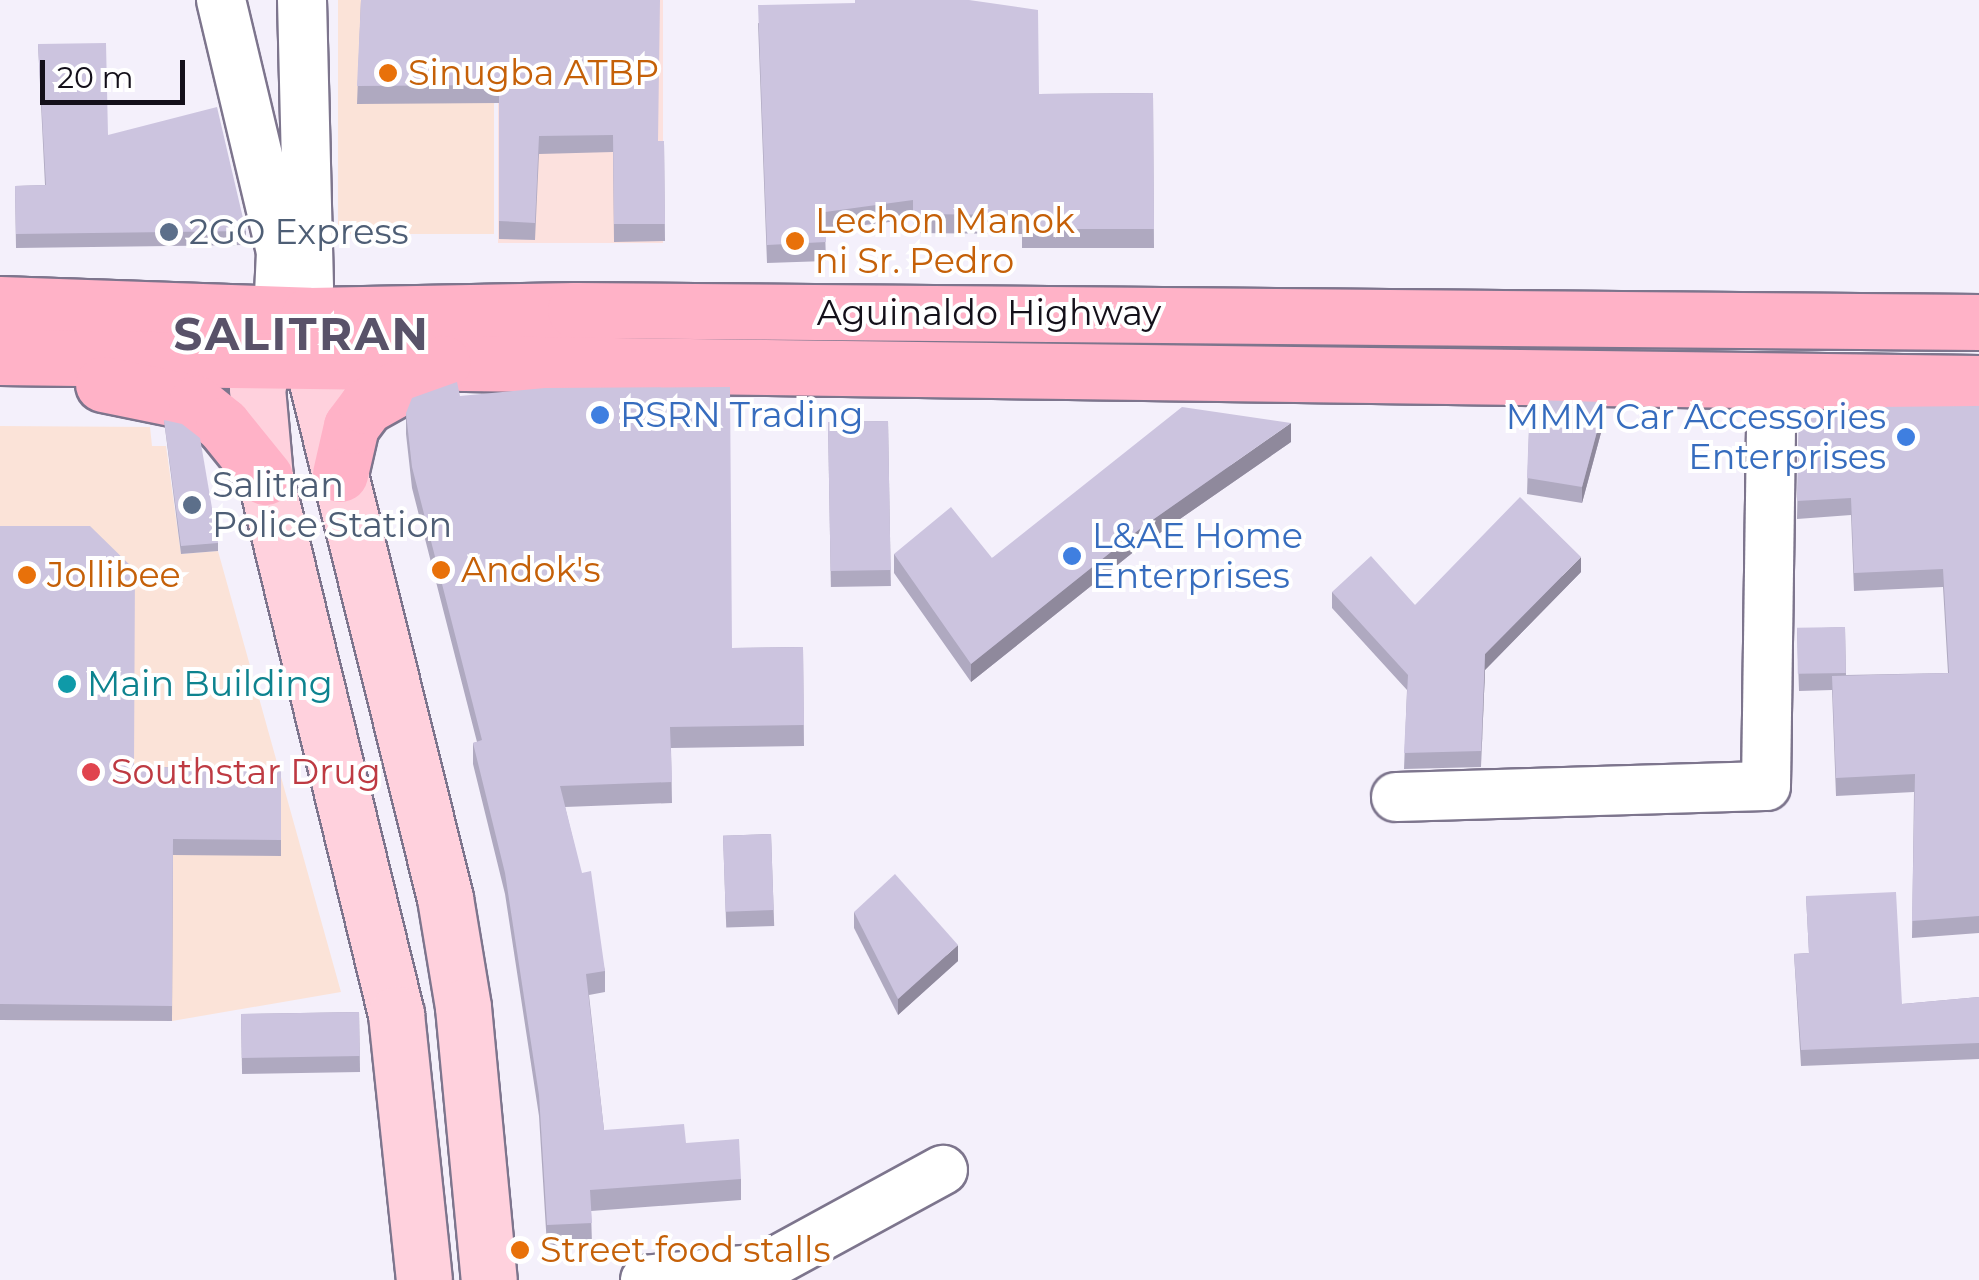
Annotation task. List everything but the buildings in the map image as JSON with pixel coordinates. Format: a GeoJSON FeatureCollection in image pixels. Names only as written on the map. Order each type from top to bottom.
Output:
{"type":"FeatureCollection","features":[{"type":"Feature","properties":{"kind":"highway","name":"Aguinaldo Highway"},"geometry":{"type":"LineString","coordinates":[[0,304],[290,337],[446,362],[1979,384]]}},
{"type":"Feature","properties":{"kind":"highway","name":"Aguinaldo Highway"},"geometry":{"type":"LineString","coordinates":[[0,357],[290,337],[575,310],[1979,322]]}},
{"type":"Feature","properties":{"kind":"highway"},"geometry":{"type":"LineString","coordinates":[[340,474],[351,426],[366,406],[446,362]]}},
{"type":"Feature","properties":{"kind":"highway"},"geometry":{"type":"LineString","coordinates":[[0,384],[128,384],[168,392],[224,425],[265,477]]}},
{"type":"Feature","properties":{"kind":"main road"},"geometry":{"type":"LineString","coordinates":[[290,337],[340,474],[445,898],[463,1006],[489,1280]]}},
{"type":"Feature","properties":{"kind":"main road"},"geometry":{"type":"LineString","coordinates":[[290,337],[265,477],[392,996],[424,1280]]}},
{"type":"Feature","properties":{"kind":"street"},"geometry":{"type":"LineString","coordinates":[[221,0],[281,252],[290,337]]}},
{"type":"Feature","properties":{"kind":"street"},"geometry":{"type":"LineString","coordinates":[[290,337],[302,0]]}},
{"type":"Feature","properties":{"kind":"street"},"geometry":{"type":"LineString","coordinates":[[1396,797],[1766,786],[1772,381]]}},
{"type":"Feature","properties":{"kind":"street"},"geometry":{"type":"LineString","coordinates":[[644,1280],[764,1274],[943,1170]]}},
{"type":"Feature","properties":{"kind":"shaded area"},"geometry":{"type":"Polygon","coordinates":[[[338,0],[494,0],[494,234],[338,234],[338,0]]]}},
{"type":"Feature","properties":{"kind":"shaded area"},"geometry":{"type":"Polygon","coordinates":[[[498,0],[663,0],[663,243],[498,243],[498,0]]]}},
{"type":"Feature","properties":{"kind":"shaded area"},"geometry":{"type":"Polygon","coordinates":[[[0,426],[150,427],[152,446],[166,446],[181,554],[218,551],[341,992],[172,1021],[0,1020],[0,426]]]}},
{"type":"Feature","properties":{"kind":"place","name":"Sinugba ATBP"},"geometry":{"type":"Point","coordinates":[388,73]}},
{"type":"Feature","properties":{"kind":"place","name":"2GO Express"},"geometry":{"type":"Point","coordinates":[169,232]}},
{"type":"Feature","properties":{"kind":"place","name":"Lechon Manok ni Sr. Pedro"},"geometry":{"type":"Point","coordinates":[795,241]}},
{"type":"Feature","properties":{"kind":"place","name":"RSRN Trading"},"geometry":{"type":"Point","coordinates":[600,415]}},
{"type":"Feature","properties":{"kind":"place","name":"MMM Car Accessories Enterprises"},"geometry":{"type":"Point","coordinates":[1906,437]}},
{"type":"Feature","properties":{"kind":"place","name":"Salitran Police Station"},"geometry":{"type":"Point","coordinates":[192,505]}},
{"type":"Feature","properties":{"kind":"place","name":"L&AE Home Enterprises"},"geometry":{"type":"Point","coordinates":[1072,556]}},
{"type":"Feature","properties":{"kind":"place","name":"Andok's"},"geometry":{"type":"Point","coordinates":[441,570]}},
{"type":"Feature","properties":{"kind":"place","name":"Jollibee"},"geometry":{"type":"Point","coordinates":[27,575]}},
{"type":"Feature","properties":{"kind":"place","name":"Main Building"},"geometry":{"type":"Point","coordinates":[67,684]}},
{"type":"Feature","properties":{"kind":"place","name":"Southstar Drug"},"geometry":{"type":"Point","coordinates":[91,772]}},
{"type":"Feature","properties":{"kind":"place","name":"Street food stalls"},"geometry":{"type":"Point","coordinates":[520,1250]}},
{"type":"Feature","properties":{"kind":"district","name":"SALITRAN"},"geometry":{"type":"Point","coordinates":[302,334]}}]}
